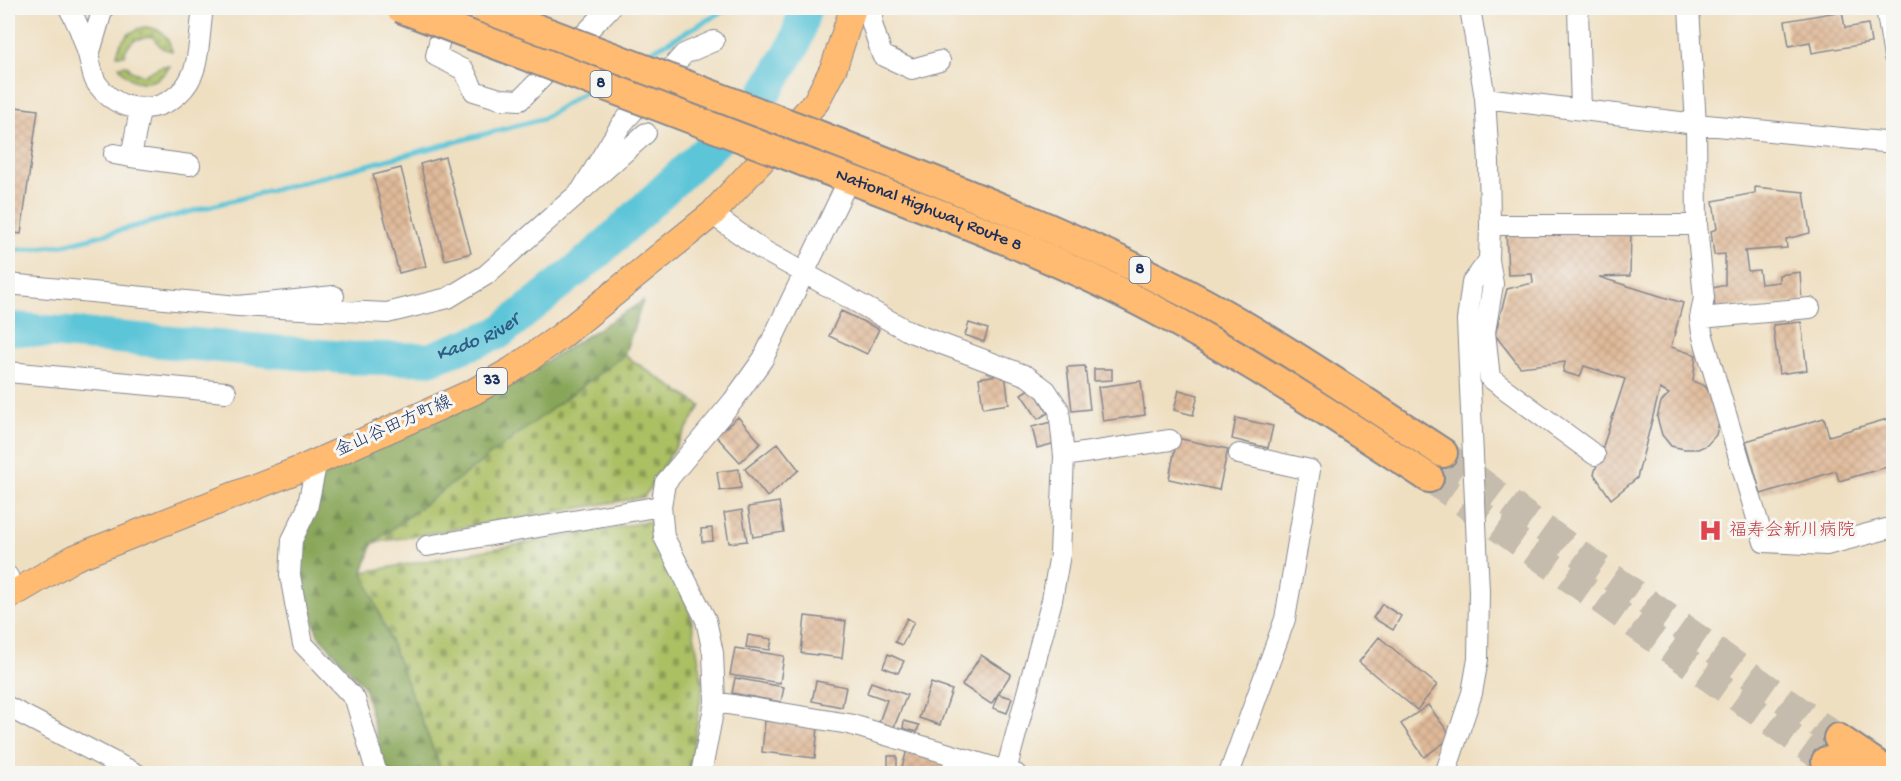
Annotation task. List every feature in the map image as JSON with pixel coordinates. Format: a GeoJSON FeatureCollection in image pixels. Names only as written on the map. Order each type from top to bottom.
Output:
{"type":"FeatureCollection","features":[{"type":"Feature","properties":{"kind":"highway","name":"National Highway Route 8"},"geometry":{"type":"LineString","coordinates":[[400,8],[990,233],[1173,320],[1307,399],[1429,478]]}},
{"type":"Feature","properties":{"kind":"highway","name":"National Highway Route 8"},"geometry":{"type":"LineString","coordinates":[[483,8],[1001,206],[1186,293],[1328,377],[1443,453]]}},
{"type":"Feature","properties":{"kind":"highway"},"geometry":{"type":"LineString","coordinates":[[1836,758],[1891,774]]}},
{"type":"Feature","properties":{"kind":"main road","name":"金山谷田方町線"},"geometry":{"type":"LineString","coordinates":[[10,588],[74,558],[317,461],[473,392],[512,370],[560,337],[712,214],[816,102],[834,67],[853,8]]}},
{"type":"Feature","properties":{"kind":"street"},"geometry":{"type":"LineString","coordinates":[[69,8],[79,25],[96,84],[113,101],[140,110],[165,105],[182,93],[195,68],[203,8]]}},
{"type":"Feature","properties":{"kind":"street"},"geometry":{"type":"LineString","coordinates":[[88,55],[103,8]]}},
{"type":"Feature","properties":{"kind":"street"},"geometry":{"type":"LineString","coordinates":[[447,8],[436,56],[464,70],[474,91],[500,99],[520,100],[610,8]]}},
{"type":"Feature","properties":{"kind":"street"},"geometry":{"type":"LineString","coordinates":[[874,8],[872,24],[882,55],[912,69],[940,61]]}},
{"type":"Feature","properties":{"kind":"street"},"geometry":{"type":"LineString","coordinates":[[1470,8],[1485,98],[1489,162],[1489,260],[1493,284],[1485,332],[1490,378],[1595,455]]}},
{"type":"Feature","properties":{"kind":"street"},"geometry":{"type":"LineString","coordinates":[[1578,8],[1581,110]]}},
{"type":"Feature","properties":{"kind":"street"},"geometry":{"type":"LineString","coordinates":[[1689,8],[1696,124],[1697,225],[1704,298],[1700,318],[1729,431],[1764,542],[1826,545],[1893,526]]}},
{"type":"Feature","properties":{"kind":"street"},"geometry":{"type":"LineString","coordinates":[[1886,8],[1893,57]]}},
{"type":"Feature","properties":{"kind":"street"},"geometry":{"type":"LineString","coordinates":[[581,191],[621,125],[684,54],[714,40]]}},
{"type":"Feature","properties":{"kind":"street"},"geometry":{"type":"LineString","coordinates":[[1485,98],[1696,124],[1893,143]]}},
{"type":"Feature","properties":{"kind":"street"},"geometry":{"type":"LineString","coordinates":[[140,110],[122,155],[190,165]]}},
{"type":"Feature","properties":{"kind":"street"},"geometry":{"type":"LineString","coordinates":[[8,284],[238,306],[387,313],[448,298],[486,275],[646,133]]}},
{"type":"Feature","properties":{"kind":"street"},"geometry":{"type":"LineString","coordinates":[[701,774],[715,702],[713,653],[706,620],[664,537],[661,506],[665,483],[733,402],[763,359],[849,179]]}},
{"type":"Feature","properties":{"kind":"street"},"geometry":{"type":"LineString","coordinates":[[712,214],[761,249],[910,332],[1028,376],[1046,390],[1059,410],[1064,456],[1060,554],[1052,600],[1011,772],[954,765],[849,724],[715,702]]}},
{"type":"Feature","properties":{"kind":"street"},"geometry":{"type":"LineString","coordinates":[[1490,225],[1697,225]]}},
{"type":"Feature","properties":{"kind":"street"},"geometry":{"type":"LineString","coordinates":[[1445,774],[1472,693],[1478,659],[1479,591],[1467,320],[1472,283],[1489,260]]}},
{"type":"Feature","properties":{"kind":"street"},"geometry":{"type":"LineString","coordinates":[[238,306],[334,296]]}},
{"type":"Feature","properties":{"kind":"street"},"geometry":{"type":"LineString","coordinates":[[1700,318],[1810,308]]}},
{"type":"Feature","properties":{"kind":"street"},"geometry":{"type":"LineString","coordinates":[[8,372],[226,392]]}},
{"type":"Feature","properties":{"kind":"street"},"geometry":{"type":"LineString","coordinates":[[1064,456],[1170,440]]}},
{"type":"Feature","properties":{"kind":"street"},"geometry":{"type":"LineString","coordinates":[[1229,774],[1285,619],[1310,470],[1239,454]]}},
{"type":"Feature","properties":{"kind":"street"},"geometry":{"type":"LineString","coordinates":[[317,461],[307,509],[292,540],[290,574],[297,614],[303,644],[355,699],[377,774]]}},
{"type":"Feature","properties":{"kind":"street"},"geometry":{"type":"LineString","coordinates":[[427,546],[661,506]]}},
{"type":"Feature","properties":{"kind":"street"},"geometry":{"type":"LineString","coordinates":[[8,707],[137,774]]}},
{"type":"Feature","properties":{"kind":"green space"},"geometry":{"type":"Polygon","coordinates":[[[145,27],[163,33],[172,51],[162,48],[152,36],[134,40],[126,49],[125,55],[117,55],[120,44],[126,36],[145,27]]]}},
{"type":"Feature","properties":{"kind":"green space"},"geometry":{"type":"Polygon","coordinates":[[[127,65],[131,71],[143,75],[162,66],[170,66],[159,78],[144,82],[130,78],[119,66],[127,65]]]}},
{"type":"Feature","properties":{"kind":"green space"},"geometry":{"type":"Polygon","coordinates":[[[643,301],[624,355],[373,543],[363,572],[442,771],[458,773],[386,773],[364,686],[318,635],[301,576],[300,536],[322,478],[368,447],[485,399],[643,301]]]}},
{"type":"Feature","properties":{"kind":"green space"},"geometry":{"type":"Polygon","coordinates":[[[624,355],[701,406],[644,497],[373,543],[624,355]]]}},
{"type":"Feature","properties":{"kind":"green space"},"geometry":{"type":"Polygon","coordinates":[[[651,521],[690,612],[703,683],[691,763],[685,773],[442,771],[363,572],[651,521]]]}},
{"type":"Feature","properties":{"kind":"building"},"geometry":{"type":"Polygon","coordinates":[[[1842,11],[1845,28],[1868,24],[1871,43],[1812,53],[1810,42],[1789,46],[1785,21],[1842,11]]]}},
{"type":"Feature","properties":{"kind":"building"},"geometry":{"type":"Polygon","coordinates":[[[8,106],[38,110],[21,234],[8,232],[8,106]]]}},
{"type":"Feature","properties":{"kind":"building"},"geometry":{"type":"Polygon","coordinates":[[[445,157],[471,253],[445,260],[420,164],[445,157]]]}},
{"type":"Feature","properties":{"kind":"building"},"geometry":{"type":"Polygon","coordinates":[[[401,168],[426,266],[399,273],[373,175],[401,168]]]}},
{"type":"Feature","properties":{"kind":"building"},"geometry":{"type":"Polygon","coordinates":[[[1755,187],[1804,192],[1810,233],[1786,239],[1787,248],[1745,251],[1748,271],[1759,270],[1761,284],[1779,282],[1779,275],[1800,272],[1802,302],[1715,308],[1713,288],[1725,285],[1725,254],[1714,255],[1711,231],[1717,229],[1713,201],[1755,193],[1755,187]]]}},
{"type":"Feature","properties":{"kind":"building"},"geometry":{"type":"Polygon","coordinates":[[[1506,231],[1631,231],[1630,276],[1599,277],[1683,303],[1671,347],[1696,355],[1693,381],[1705,386],[1714,400],[1720,418],[1716,435],[1707,445],[1698,449],[1671,446],[1662,435],[1657,417],[1661,402],[1669,394],[1660,389],[1637,478],[1611,499],[1594,474],[1625,379],[1584,366],[1580,377],[1563,372],[1565,362],[1520,367],[1495,335],[1507,289],[1533,283],[1532,274],[1508,275],[1506,231]]]}},
{"type":"Feature","properties":{"kind":"building"},"geometry":{"type":"Polygon","coordinates":[[[841,311],[879,329],[867,354],[829,336],[841,311]]]}},
{"type":"Feature","properties":{"kind":"building"},"geometry":{"type":"Polygon","coordinates":[[[1801,322],[1807,370],[1779,374],[1773,325],[1801,322]]]}},
{"type":"Feature","properties":{"kind":"building"},"geometry":{"type":"Polygon","coordinates":[[[969,323],[988,329],[984,342],[965,335],[969,323]]]}},
{"type":"Feature","properties":{"kind":"building"},"geometry":{"type":"Polygon","coordinates":[[[1085,366],[1090,409],[1072,411],[1067,367],[1085,366]]]}},
{"type":"Feature","properties":{"kind":"building"},"geometry":{"type":"Polygon","coordinates":[[[1094,369],[1112,369],[1112,380],[1094,381],[1094,369]]]}},
{"type":"Feature","properties":{"kind":"building"},"geometry":{"type":"Polygon","coordinates":[[[1005,374],[1009,404],[983,408],[979,378],[1005,374]]]}},
{"type":"Feature","properties":{"kind":"building"},"geometry":{"type":"Polygon","coordinates":[[[1141,381],[1145,415],[1103,421],[1098,387],[1141,381]]]}},
{"type":"Feature","properties":{"kind":"building"},"geometry":{"type":"Polygon","coordinates":[[[1032,387],[1048,413],[1038,419],[1021,394],[1032,387]]]}},
{"type":"Feature","properties":{"kind":"building"},"geometry":{"type":"Polygon","coordinates":[[[1179,390],[1198,395],[1193,415],[1174,410],[1179,390]]]}},
{"type":"Feature","properties":{"kind":"building"},"geometry":{"type":"Polygon","coordinates":[[[738,417],[761,443],[740,462],[716,436],[738,417]]]}},
{"type":"Feature","properties":{"kind":"building"},"geometry":{"type":"Polygon","coordinates":[[[1894,417],[1894,465],[1839,481],[1836,471],[1761,494],[1746,441],[1824,418],[1829,436],[1894,417]]]}},
{"type":"Feature","properties":{"kind":"building"},"geometry":{"type":"Polygon","coordinates":[[[1236,418],[1273,426],[1268,448],[1232,439],[1236,418]]]}},
{"type":"Feature","properties":{"kind":"building"},"geometry":{"type":"Polygon","coordinates":[[[1051,422],[1056,443],[1037,448],[1032,427],[1051,422]]]}},
{"type":"Feature","properties":{"kind":"building"},"geometry":{"type":"Polygon","coordinates":[[[1177,438],[1228,449],[1219,490],[1169,479],[1177,438]]]}},
{"type":"Feature","properties":{"kind":"building"},"geometry":{"type":"Polygon","coordinates":[[[778,443],[799,470],[767,497],[745,469],[778,443]]]}},
{"type":"Feature","properties":{"kind":"building"},"geometry":{"type":"Polygon","coordinates":[[[739,469],[741,488],[720,491],[717,472],[739,469]]]}},
{"type":"Feature","properties":{"kind":"building"},"geometry":{"type":"Polygon","coordinates":[[[779,502],[784,532],[753,537],[748,507],[779,502]]]}},
{"type":"Feature","properties":{"kind":"building"},"geometry":{"type":"Polygon","coordinates":[[[742,510],[747,541],[729,543],[724,513],[742,510]]]}},
{"type":"Feature","properties":{"kind":"building"},"geometry":{"type":"Polygon","coordinates":[[[712,528],[713,541],[702,542],[701,529],[712,528]]]}},
{"type":"Feature","properties":{"kind":"building"},"geometry":{"type":"Polygon","coordinates":[[[1382,604],[1401,616],[1393,630],[1373,618],[1382,604]]]}},
{"type":"Feature","properties":{"kind":"building"},"geometry":{"type":"Polygon","coordinates":[[[805,616],[846,621],[842,658],[801,653],[805,616]]]}},
{"type":"Feature","properties":{"kind":"building"},"geometry":{"type":"Polygon","coordinates":[[[907,618],[914,622],[902,645],[895,642],[907,618]]]}},
{"type":"Feature","properties":{"kind":"building"},"geometry":{"type":"Polygon","coordinates":[[[748,635],[772,639],[770,650],[746,647],[748,635]]]}},
{"type":"Feature","properties":{"kind":"building"},"geometry":{"type":"Polygon","coordinates":[[[1379,637],[1437,685],[1417,710],[1359,662],[1379,637]]]}},
{"type":"Feature","properties":{"kind":"building"},"geometry":{"type":"Polygon","coordinates":[[[735,648],[784,656],[780,683],[730,675],[735,648]]]}},
{"type":"Feature","properties":{"kind":"building"},"geometry":{"type":"Polygon","coordinates":[[[888,654],[904,661],[898,673],[883,667],[888,654]]]}},
{"type":"Feature","properties":{"kind":"building"},"geometry":{"type":"Polygon","coordinates":[[[981,655],[1011,674],[991,704],[962,685],[981,655]]]}},
{"type":"Feature","properties":{"kind":"building"},"geometry":{"type":"Polygon","coordinates":[[[735,678],[784,687],[781,702],[732,693],[735,678]]]}},
{"type":"Feature","properties":{"kind":"building"},"geometry":{"type":"Polygon","coordinates":[[[816,681],[846,687],[842,707],[812,701],[816,681]]]}},
{"type":"Feature","properties":{"kind":"building"},"geometry":{"type":"Polygon","coordinates":[[[871,682],[907,695],[894,727],[879,722],[887,700],[867,693],[871,682]]]}},
{"type":"Feature","properties":{"kind":"building"},"geometry":{"type":"Polygon","coordinates":[[[931,683],[952,690],[940,725],[919,718],[931,683]]]}},
{"type":"Feature","properties":{"kind":"building"},"geometry":{"type":"Polygon","coordinates":[[[998,694],[1012,698],[1007,713],[993,708],[998,694]]]}},
{"type":"Feature","properties":{"kind":"building"},"geometry":{"type":"Polygon","coordinates":[[[1428,705],[1452,737],[1424,757],[1401,724],[1428,705]]]}},
{"type":"Feature","properties":{"kind":"building"},"geometry":{"type":"Polygon","coordinates":[[[765,721],[818,727],[815,758],[762,752],[765,721]]]}},
{"type":"Feature","properties":{"kind":"building"},"geometry":{"type":"Polygon","coordinates":[[[904,721],[919,725],[917,732],[903,728],[904,721]]]}},
{"type":"Feature","properties":{"kind":"building"},"geometry":{"type":"Polygon","coordinates":[[[907,750],[945,761],[942,774],[900,774],[907,750]]]}},
{"type":"Feature","properties":{"kind":"building"},"geometry":{"type":"Polygon","coordinates":[[[888,756],[897,756],[897,770],[888,770],[888,756]]]}},
{"type":"Feature","properties":{"kind":"waterway"},"geometry":{"type":"LineString","coordinates":[[639,58],[729,8]]}},
{"type":"Feature","properties":{"kind":"waterway","name":"Kado River"},"geometry":{"type":"LineString","coordinates":[[8,328],[350,358],[430,359],[499,333],[596,254],[761,99],[795,44],[805,8]]}},
{"type":"Feature","properties":{"kind":"waterway"},"geometry":{"type":"LineString","coordinates":[[12,251],[64,245],[542,119],[588,90]]}},
{"type":"Feature","properties":{"kind":"tunnel"},"geometry":{"type":"LineString","coordinates":[[1443,453],[1526,516],[1838,738]]}},
{"type":"Feature","properties":{"kind":"tunnel"},"geometry":{"type":"LineString","coordinates":[[1429,478],[1826,761]]}},
{"type":"Feature","properties":{"kind":"place","name":"福寿会新川病院"},"geometry":{"type":"Point","coordinates":[1711,531]}}]}
